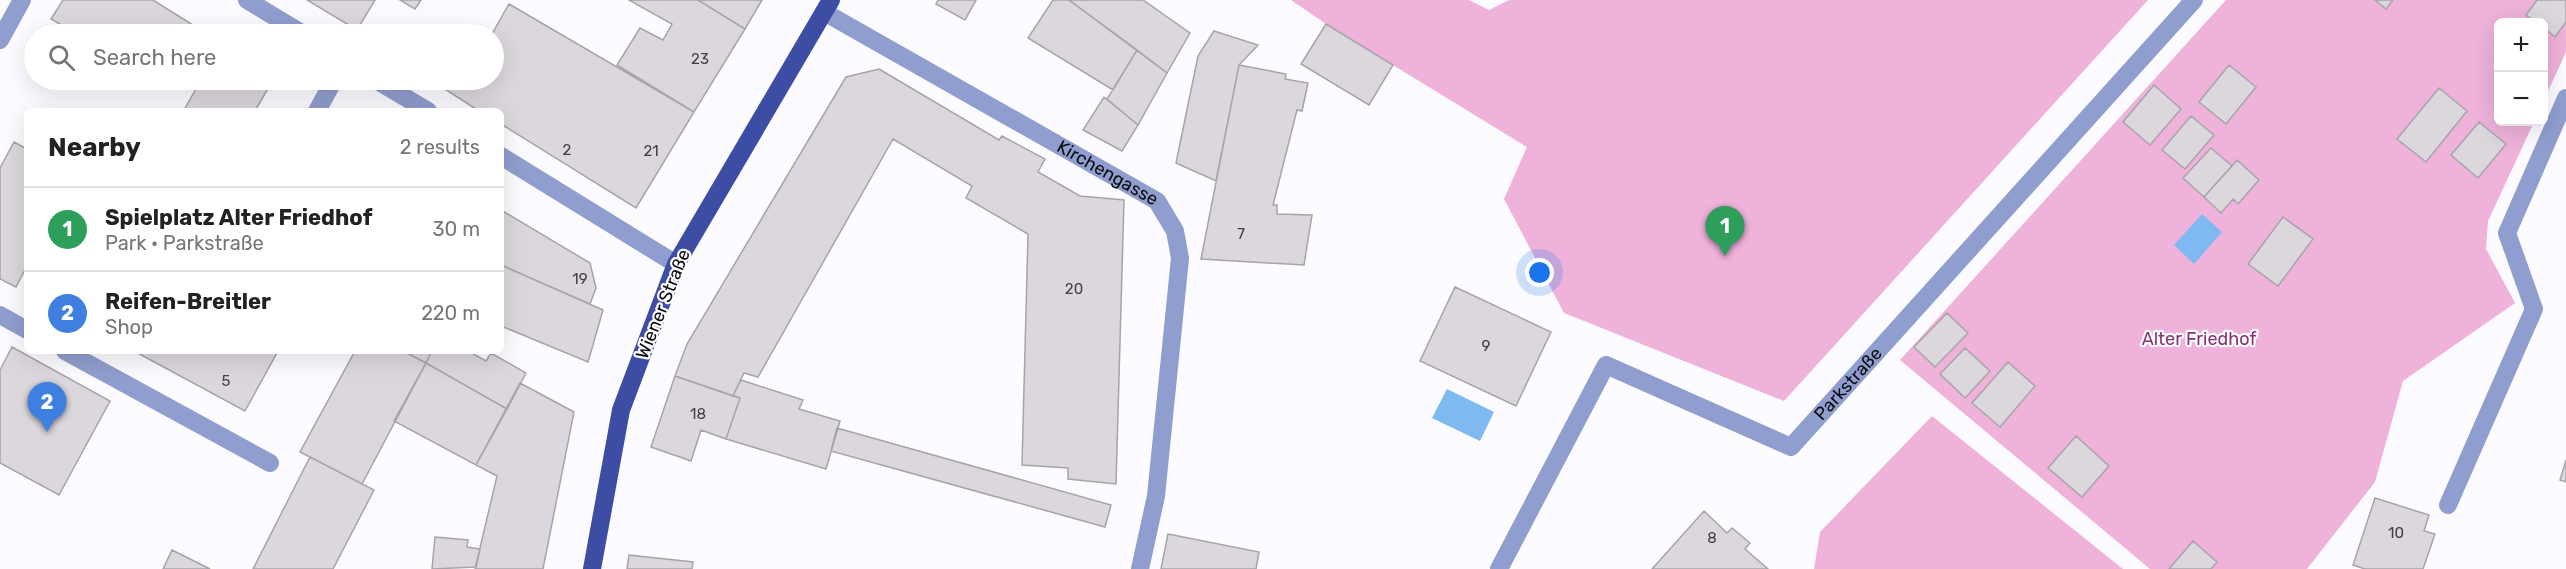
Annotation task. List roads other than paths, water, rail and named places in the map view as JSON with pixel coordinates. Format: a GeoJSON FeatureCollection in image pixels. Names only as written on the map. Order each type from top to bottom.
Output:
{"type":"FeatureCollection","features":[{"type":"Feature","properties":{"kind":"main road","name":"Wiener Straße"},"geometry":{"type":"LineString","coordinates":[[592,569],[621,410],[676,264],[827,6]]}},
{"type":"Feature","properties":{"kind":"street"},"geometry":{"type":"LineString","coordinates":[[0,40],[22,0]]}},
{"type":"Feature","properties":{"kind":"street"},"geometry":{"type":"LineString","coordinates":[[247,0],[287,24]]}},
{"type":"Feature","properties":{"kind":"street","name":"Parkstraße"},"geometry":{"type":"LineString","coordinates":[[1499,569],[1606,365],[1791,447],[2194,0]]}},
{"type":"Feature","properties":{"kind":"street","name":"Kirchengasse"},"geometry":{"type":"LineString","coordinates":[[827,6],[1157,201],[1175,231],[1180,258],[1156,496],[1140,569]]}},
{"type":"Feature","properties":{"kind":"street"},"geometry":{"type":"LineString","coordinates":[[319,108],[329,90]]}},
{"type":"Feature","properties":{"kind":"street"},"geometry":{"type":"LineString","coordinates":[[393,90],[423,108]]}},
{"type":"Feature","properties":{"kind":"street"},"geometry":{"type":"LineString","coordinates":[[2448,504],[2534,309],[2507,233],[2566,98]]}},
{"type":"Feature","properties":{"kind":"street"},"geometry":{"type":"LineString","coordinates":[[504,158],[676,264]]}},
{"type":"Feature","properties":{"kind":"street"},"geometry":{"type":"LineString","coordinates":[[0,315],[24,328]]}},
{"type":"Feature","properties":{"kind":"street"},"geometry":{"type":"LineString","coordinates":[[70,354],[270,463]]}},
{"type":"Feature","properties":{"kind":"water"},"geometry":{"type":"Polygon","coordinates":[[[2202,214],[2222,232],[2194,264],[2174,245],[2202,214]]]}},
{"type":"Feature","properties":{"kind":"water"},"geometry":{"type":"Polygon","coordinates":[[[1447,389],[1494,412],[1480,441],[1432,418],[1447,389]]]}},
{"type":"Feature","properties":{"kind":"place","name":"Spielplatz Alter Friedhof"},"geometry":{"type":"Point","coordinates":[1725,256]}},
{"type":"Feature","properties":{"kind":"place","name":"Reifen-Breitler"},"geometry":{"type":"Point","coordinates":[47,432]}},
{"type":"Feature","properties":{"kind":"park label","name":"Alter Friedhof"},"geometry":{"type":"Point","coordinates":[2199,339]}}]}
